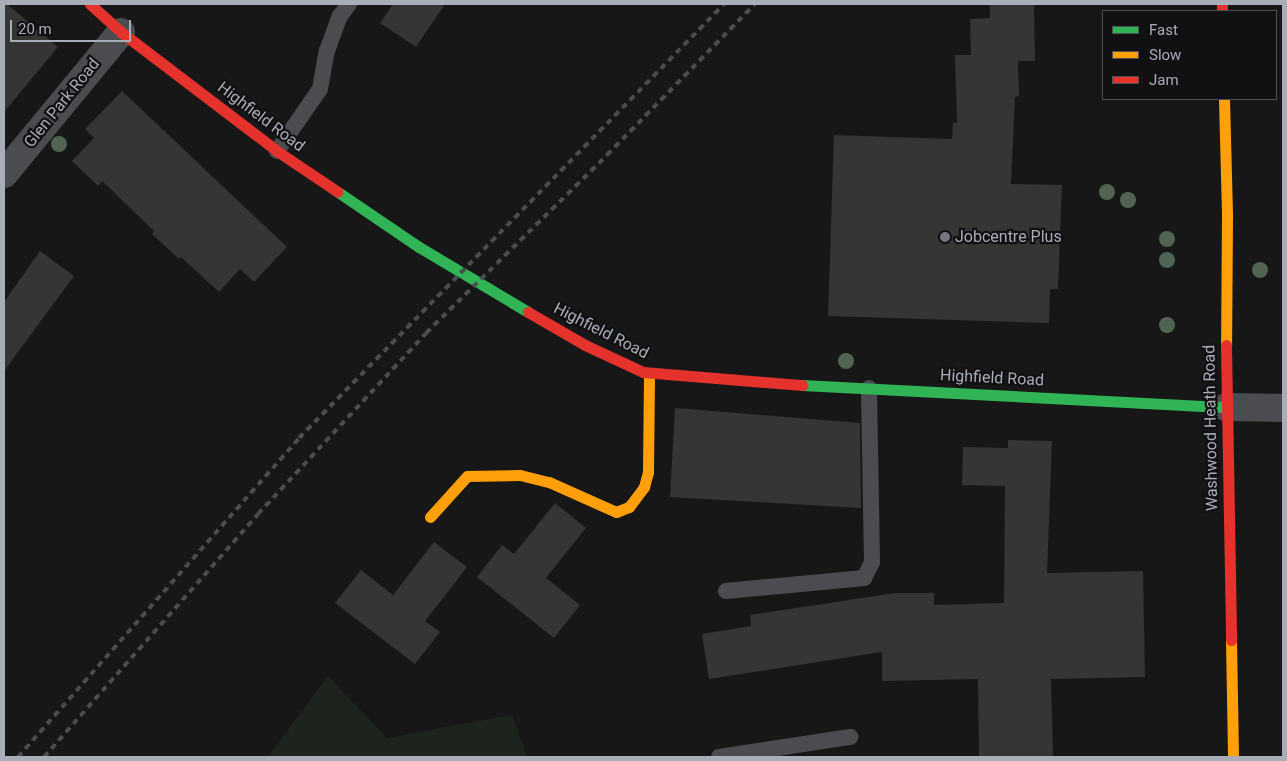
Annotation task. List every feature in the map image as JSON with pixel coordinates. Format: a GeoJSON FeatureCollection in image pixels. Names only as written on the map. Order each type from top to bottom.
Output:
{"type":"FeatureCollection","features":[{"type":"Feature","properties":{"kind":"main road","name":"Highfield Road"},"geometry":{"type":"LineString","coordinates":[[90,4],[121,32],[278,151],[419,247],[585,345],[643,372],[869,388],[1226,408]]}},
{"type":"Feature","properties":{"kind":"main road","name":"Washwood Heath Road"},"geometry":{"type":"LineString","coordinates":[[1224,100],[1227,215],[1226,408],[1233,757]]}},
{"type":"Feature","properties":{"kind":"main road"},"geometry":{"type":"LineString","coordinates":[[430,517],[467,476],[520,475],[549,482],[616,512],[629,507],[644,487],[648,472],[649,373]]}},
{"type":"Feature","properties":{"kind":"street","name":"Glen Park Road"},"geometry":{"type":"LineString","coordinates":[[4,174],[121,32]]}},
{"type":"Feature","properties":{"kind":"street"},"geometry":{"type":"LineString","coordinates":[[1226,408],[1283,408]]}},
{"type":"Feature","properties":{"kind":"lane"},"geometry":{"type":"LineString","coordinates":[[278,151],[320,89],[326,51],[340,16],[349,4]]}},
{"type":"Feature","properties":{"kind":"lane"},"geometry":{"type":"LineString","coordinates":[[726,591],[864,578],[872,562],[869,388]]}},
{"type":"Feature","properties":{"kind":"lane"},"geometry":{"type":"LineString","coordinates":[[719,757],[850,737]]}},
{"type":"Feature","properties":{"kind":"shaded area"},"geometry":{"type":"Polygon","coordinates":[[[328,676],[387,738],[512,715],[527,757],[268,757],[328,676]]]}},
{"type":"Feature","properties":{"kind":"building"},"geometry":{"type":"Polygon","coordinates":[[[4,4],[7,4],[58,47],[4,112],[4,4]]]}},
{"type":"Feature","properties":{"kind":"building"},"geometry":{"type":"Polygon","coordinates":[[[393,4],[445,4],[416,47],[380,23],[393,4]]]}},
{"type":"Feature","properties":{"kind":"building","name":"Jobcentre Plus"},"geometry":{"type":"Polygon","coordinates":[[[990,4],[1034,4],[1035,61],[1018,61],[1019,96],[1015,97],[1011,184],[1062,185],[1058,289],[1050,289],[1049,323],[828,316],[834,135],[952,139],[953,123],[957,123],[955,55],[971,55],[970,19],[990,18],[990,4]]]}},
{"type":"Feature","properties":{"kind":"building"},"geometry":{"type":"Polygon","coordinates":[[[122,91],[287,247],[254,282],[240,269],[219,292],[181,257],[179,259],[152,234],[154,231],[102,181],[98,186],[72,161],[94,138],[85,129],[122,91]]]}},
{"type":"Feature","properties":{"kind":"building"},"geometry":{"type":"Polygon","coordinates":[[[40,251],[74,276],[4,371],[4,302],[40,251]]]}},
{"type":"Feature","properties":{"kind":"building"},"geometry":{"type":"Polygon","coordinates":[[[675,408],[860,423],[861,508],[670,497],[675,408]]]}},
{"type":"Feature","properties":{"kind":"building"},"geometry":{"type":"Polygon","coordinates":[[[1008,440],[1052,441],[1047,573],[1143,571],[1145,677],[1051,679],[1053,757],[979,757],[978,679],[882,681],[882,652],[709,679],[702,634],[751,626],[750,615],[895,593],[934,593],[934,605],[1004,603],[1005,486],[962,485],[963,447],[1008,448],[1008,440]]]}},
{"type":"Feature","properties":{"kind":"building"},"geometry":{"type":"Polygon","coordinates":[[[555,503],[586,528],[546,578],[580,605],[554,638],[477,577],[502,545],[514,554],[555,503]]]}},
{"type":"Feature","properties":{"kind":"building"},"geometry":{"type":"Polygon","coordinates":[[[434,542],[467,567],[425,621],[440,632],[415,664],[335,603],[361,570],[393,595],[434,542]]]}},
{"type":"Feature","properties":{"kind":"railway"},"geometry":{"type":"LineString","coordinates":[[18,757],[299,438],[724,4]]}},
{"type":"Feature","properties":{"kind":"railway"},"geometry":{"type":"LineString","coordinates":[[44,757],[258,514],[426,333],[607,155],[755,4]]}},
{"type":"Feature","properties":{"kind":"traffic: fast"},"geometry":{"type":"LineString","coordinates":[[338,192],[419,247],[528,312]]}},
{"type":"Feature","properties":{"kind":"traffic: fast"},"geometry":{"type":"LineString","coordinates":[[802,385],[1226,407]]}},
{"type":"Feature","properties":{"kind":"traffic: slow"},"geometry":{"type":"LineString","coordinates":[[1224,100],[1227,215],[1226,345]]}},
{"type":"Feature","properties":{"kind":"traffic: slow"},"geometry":{"type":"LineString","coordinates":[[430,517],[467,476],[520,475],[549,482],[616,512],[629,507],[644,487],[648,472],[649,373]]}},
{"type":"Feature","properties":{"kind":"traffic: slow"},"geometry":{"type":"LineString","coordinates":[[1231,640],[1233,757]]}},
{"type":"Feature","properties":{"kind":"traffic: jam"},"geometry":{"type":"LineString","coordinates":[[90,4],[121,32],[277,151],[338,192]]}},
{"type":"Feature","properties":{"kind":"traffic: jam"},"geometry":{"type":"LineString","coordinates":[[1222,4],[1222,10]]}},
{"type":"Feature","properties":{"kind":"traffic: jam"},"geometry":{"type":"LineString","coordinates":[[528,312],[585,345],[643,372],[802,385]]}},
{"type":"Feature","properties":{"kind":"traffic: jam"},"geometry":{"type":"LineString","coordinates":[[1226,345],[1231,640]]}},
{"type":"Feature","properties":{"kind":"place","name":"Jobcentre Plus"},"geometry":{"type":"Point","coordinates":[945,237]}}]}
